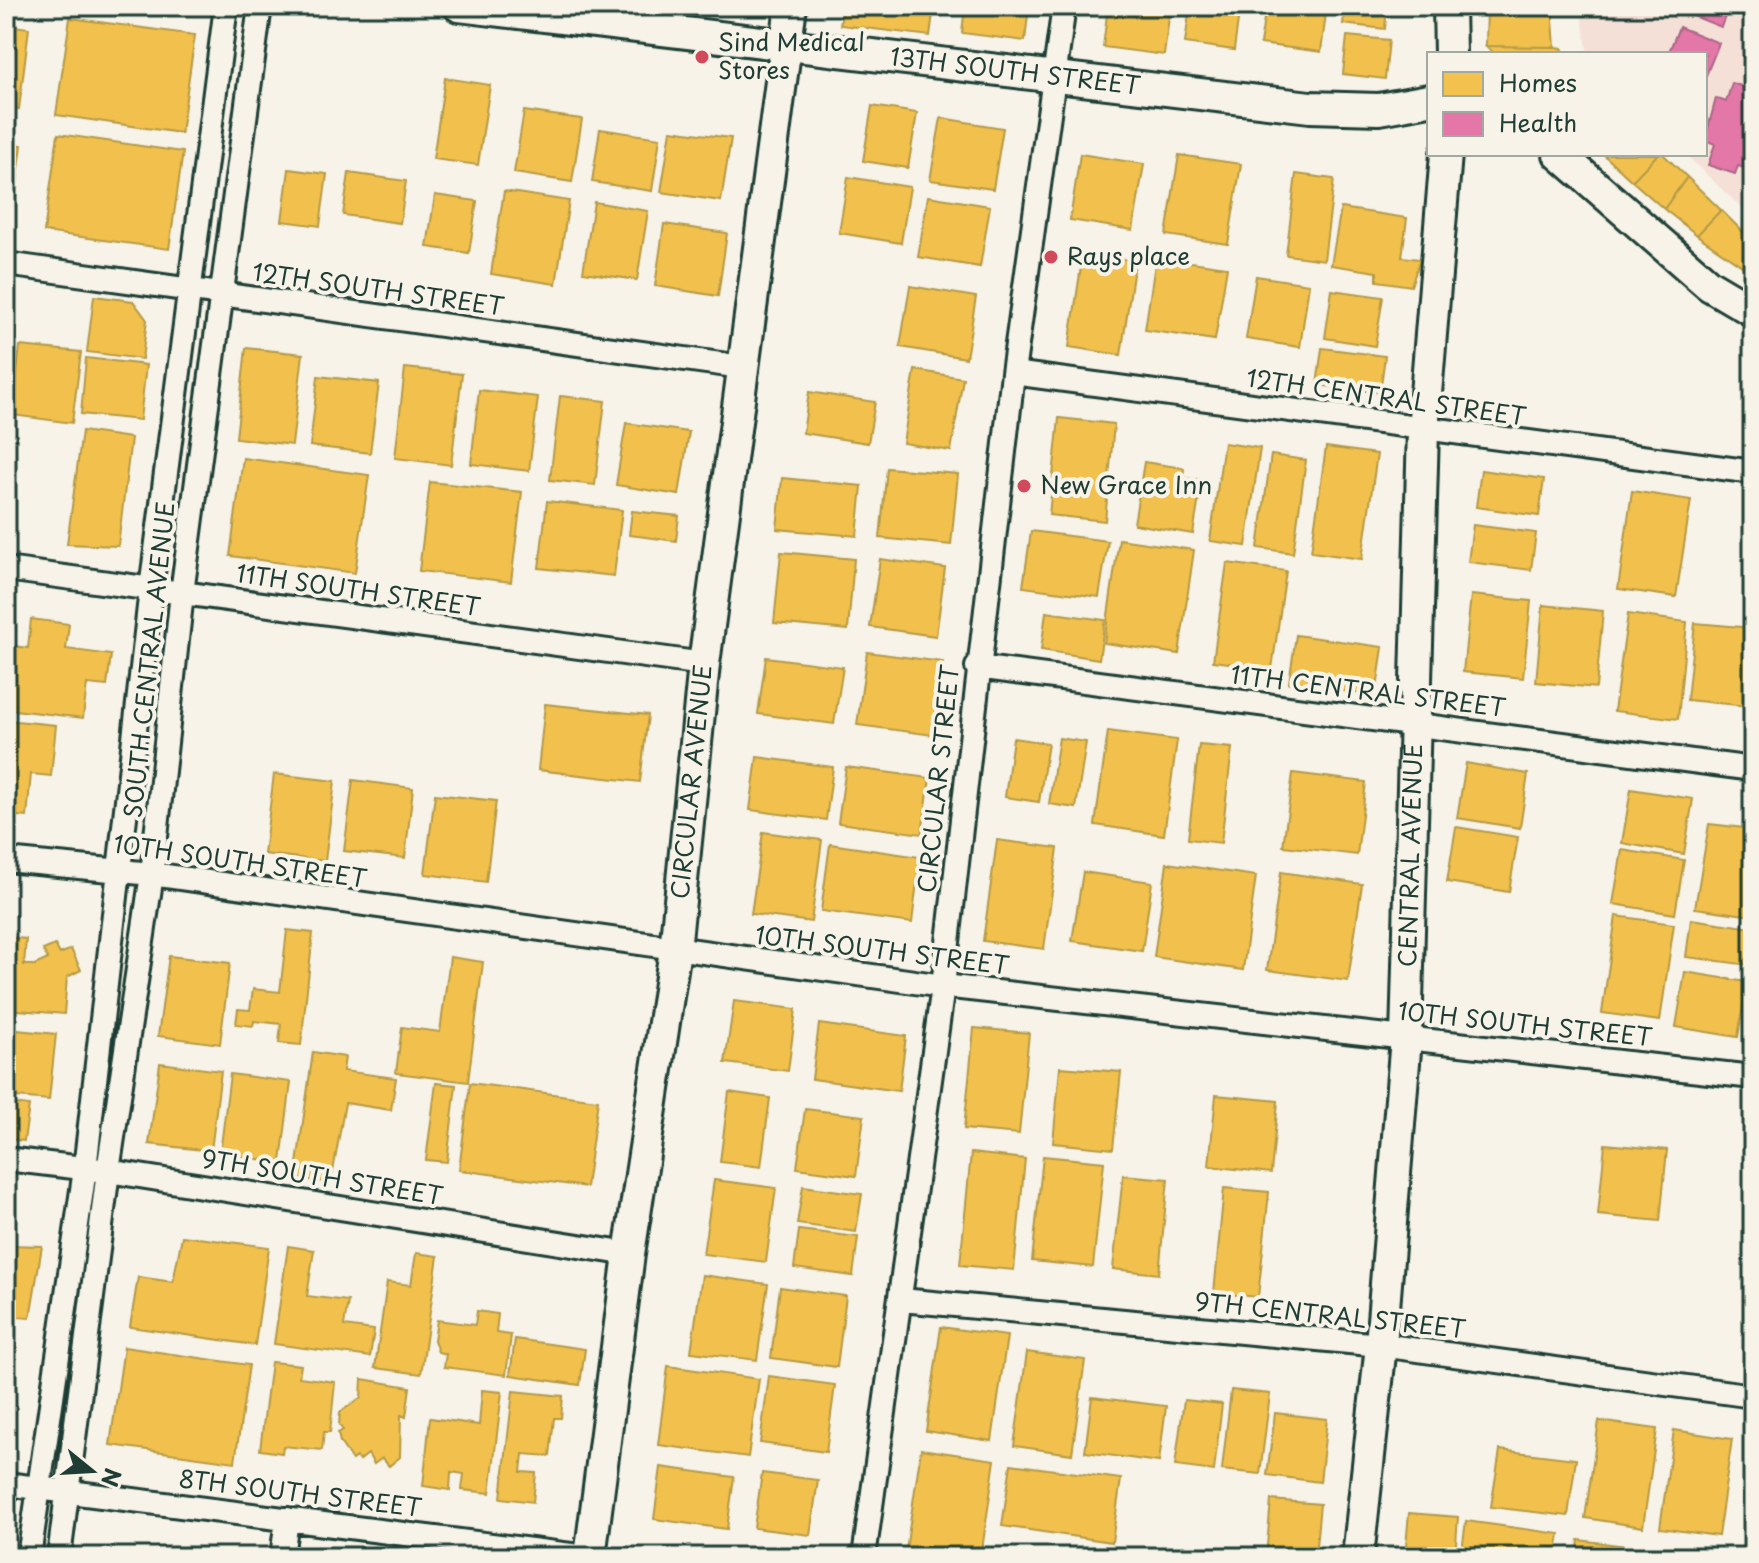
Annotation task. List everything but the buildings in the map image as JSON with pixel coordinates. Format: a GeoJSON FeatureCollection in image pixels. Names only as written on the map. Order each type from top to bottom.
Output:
{"type":"FeatureCollection","features":[{"type":"Feature","properties":{"kind":"street"},"geometry":{"type":"LineString","coordinates":[[29,1557],[85,1169],[151,589],[226,6]]}},
{"type":"Feature","properties":{"kind":"street","name":"SOUTH CENTRAL AVENUE"},"geometry":{"type":"LineString","coordinates":[[59,1557],[108,1171],[152,874],[182,593],[260,6]]}},
{"type":"Feature","properties":{"kind":"street","name":"13TH SOUTH STREET"},"geometry":{"type":"LineString","coordinates":[[459,6],[1054,79],[1340,109],[1379,109],[1427,100]]}},
{"type":"Feature","properties":{"kind":"street","name":"CIRCULAR AVENUE"},"geometry":{"type":"LineString","coordinates":[[589,1557],[629,1254],[675,950],[704,664],[791,6]]}},
{"type":"Feature","properties":{"kind":"street","name":"CIRCULAR STREET"},"geometry":{"type":"LineString","coordinates":[[864,1557],[943,986],[977,667],[1013,373],[1064,6]]}},
{"type":"Feature","properties":{"kind":"street"},"geometry":{"type":"LineString","coordinates":[[1449,6],[1450,52]]}},
{"type":"Feature","properties":{"kind":"street","name":"CENTRAL AVENUE"},"geometry":{"type":"LineString","coordinates":[[1358,1557],[1381,1345],[1406,1038],[1423,430],[1446,156]]}},
{"type":"Feature","properties":{"kind":"street"},"geometry":{"type":"LineString","coordinates":[[1561,156],[1709,285],[1753,311]]}},
{"type":"Feature","properties":{"kind":"street","name":"12TH SOUTH STREET"},"geometry":{"type":"LineString","coordinates":[[6,264],[742,367]]}},
{"type":"Feature","properties":{"kind":"street","name":"12TH CENTRAL STREET"},"geometry":{"type":"LineString","coordinates":[[1013,373],[1753,472]]}},
{"type":"Feature","properties":{"kind":"street","name":"11TH SOUTH STREET"},"geometry":{"type":"LineString","coordinates":[[6,569],[704,664]]}},
{"type":"Feature","properties":{"kind":"street","name":"11TH CENTRAL STREET"},"geometry":{"type":"LineString","coordinates":[[977,667],[1753,769]]}},
{"type":"Feature","properties":{"kind":"street","name":"10TH SOUTH STREET"},"geometry":{"type":"LineString","coordinates":[[6,860],[152,874],[943,986],[1753,1077]]}},
{"type":"Feature","properties":{"kind":"street","name":"9TH SOUTH STREET"},"geometry":{"type":"LineString","coordinates":[[6,1159],[108,1171],[629,1254]]}},
{"type":"Feature","properties":{"kind":"street","name":"9TH CENTRAL STREET"},"geometry":{"type":"LineString","coordinates":[[901,1300],[1381,1345],[1753,1396]]}},
{"type":"Feature","properties":{"kind":"street","name":"8TH SOUTH STREET"},"geometry":{"type":"LineString","coordinates":[[6,1484],[589,1557]]}},
{"type":"Feature","properties":{"kind":"street"},"geometry":{"type":"LineString","coordinates":[[282,1557],[287,1519]]}},
{"type":"Feature","properties":{"kind":"shaded area"},"geometry":{"type":"Polygon","coordinates":[[[1580,6],[1753,6],[1753,219],[1687,156],[1707,156],[1707,52],[1588,52],[1580,6]]]}},
{"type":"Feature","properties":{"kind":"place","name":"Sind Medical Stores"},"geometry":{"type":"Point","coordinates":[702,57]}},
{"type":"Feature","properties":{"kind":"place","name":"Rays place"},"geometry":{"type":"Point","coordinates":[1051,257]}},
{"type":"Feature","properties":{"kind":"place","name":"New Grace Inn"},"geometry":{"type":"Point","coordinates":[1024,486]}}]}
